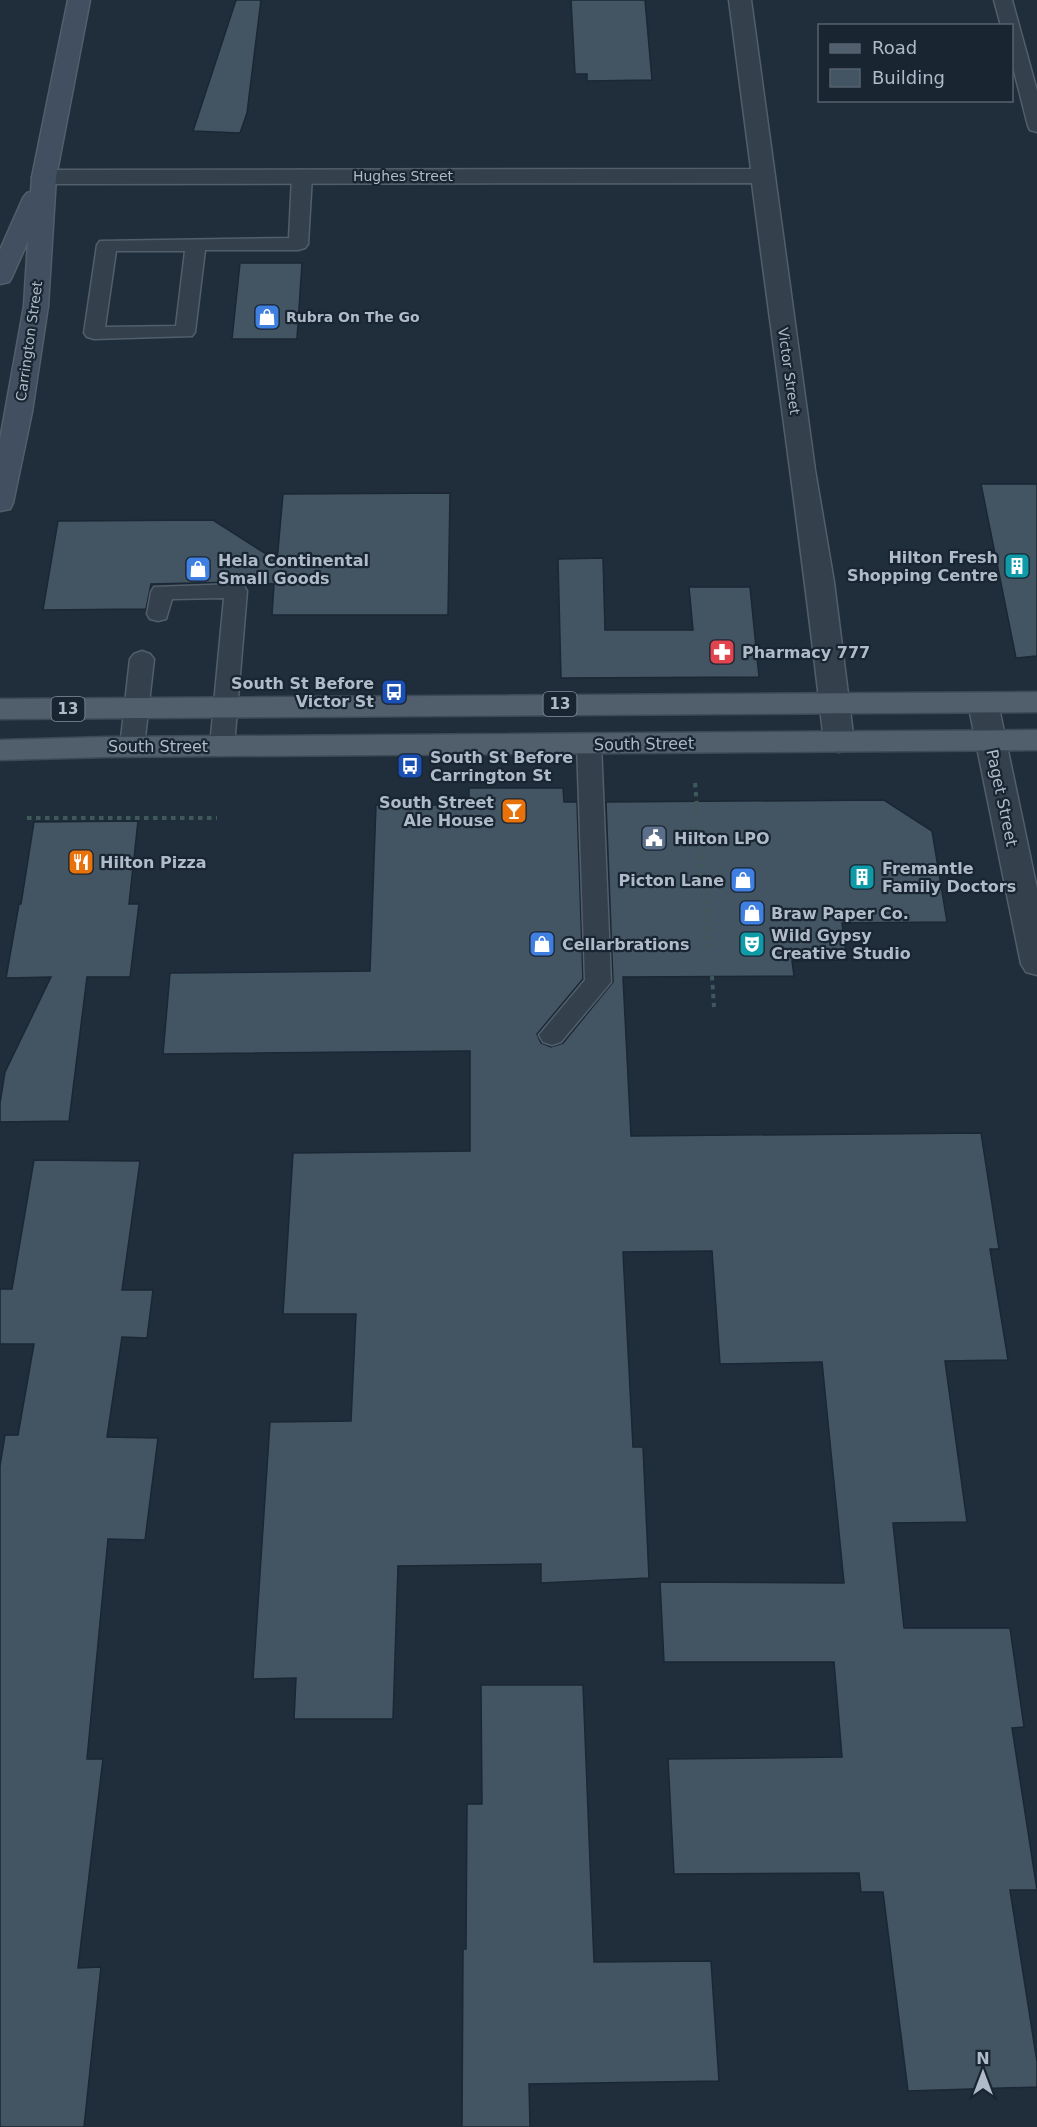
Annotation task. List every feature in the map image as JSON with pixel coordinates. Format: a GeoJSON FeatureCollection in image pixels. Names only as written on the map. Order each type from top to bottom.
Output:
{"type":"FeatureCollection","features":[{"type":"Feature","properties":{"kind":"main road","name":"Carrington Street"},"geometry":{"type":"LineString","coordinates":[[0,503],[19,412],[36,306],[44,177],[79,0]]}},
{"type":"Feature","properties":{"kind":"main road","name":"Carrington Street"},"geometry":{"type":"LineString","coordinates":[[0,277],[44,177]]}},
{"type":"Feature","properties":{"kind":"main road","name":"13"},"geometry":{"type":"LineString","coordinates":[[0,709],[1037,702]]}},
{"type":"Feature","properties":{"kind":"main road","name":"South Street"},"geometry":{"type":"LineString","coordinates":[[0,750],[222,746],[1037,740]]}},
{"type":"Feature","properties":{"kind":"street","name":"Victor Street"},"geometry":{"type":"LineString","coordinates":[[740,0],[802,470],[820,582],[839,742]]}},
{"type":"Feature","properties":{"kind":"street","name":"Hughes Street"},"geometry":{"type":"LineString","coordinates":[[44,177],[762,176]]}},
{"type":"Feature","properties":{"kind":"street","name":"Paget Street"},"geometry":{"type":"LineString","coordinates":[[983,703],[1037,964]]}},
{"type":"Feature","properties":{"kind":"lane"},"geometry":{"type":"LineString","coordinates":[[1003,0],[1009,24]]}},
{"type":"Feature","properties":{"kind":"lane"},"geometry":{"type":"LineString","coordinates":[[1013,38],[1037,126]]}},
{"type":"Feature","properties":{"kind":"lane"},"geometry":{"type":"LineString","coordinates":[[196,244],[185,332],[94,333],[107,245],[196,244],[298,244],[302,176]]}},
{"type":"Feature","properties":{"kind":"lane"},"geometry":{"type":"LineString","coordinates":[[158,614],[162,592],[236,591],[222,746]]}},
{"type":"Feature","properties":{"kind":"lane"},"geometry":{"type":"LineString","coordinates":[[132,747],[142,659]]}},
{"type":"Feature","properties":{"kind":"lane"},"geometry":{"type":"LineString","coordinates":[[552,1035],[598,982],[589,744]]}},
{"type":"Feature","properties":{"kind":"path"},"geometry":{"type":"LineString","coordinates":[[695,781],[710,962]]}},
{"type":"Feature","properties":{"kind":"path"},"geometry":{"type":"LineString","coordinates":[[27,818],[217,818]]}},
{"type":"Feature","properties":{"kind":"path"},"geometry":{"type":"LineString","coordinates":[[712,976],[714,1006]]}},
{"type":"Feature","properties":{"kind":"building"},"geometry":{"type":"Polygon","coordinates":[[[236,0],[261,0],[247,113],[240,133],[193,131],[236,0]]]}},
{"type":"Feature","properties":{"kind":"building"},"geometry":{"type":"Polygon","coordinates":[[[571,0],[645,0],[652,80],[587,81],[587,74],[575,74],[571,0]]]}},
{"type":"Feature","properties":{"kind":"building"},"geometry":{"type":"Polygon","coordinates":[[[240,263],[302,263],[297,339],[232,339],[240,263]]]}},
{"type":"Feature","properties":{"kind":"building","name":"Hilton Fresh Shopping Centre"},"geometry":{"type":"Polygon","coordinates":[[[981,484],[1037,484],[1037,656],[1016,658],[981,484]]]}},
{"type":"Feature","properties":{"kind":"building"},"geometry":{"type":"Polygon","coordinates":[[[450,493],[448,615],[272,615],[274,584],[236,582],[151,584],[146,609],[43,610],[58,521],[213,520],[277,561],[283,494],[450,493]]]}},
{"type":"Feature","properties":{"kind":"building"},"geometry":{"type":"Polygon","coordinates":[[[603,558],[605,630],[693,630],[689,587],[750,587],[759,677],[561,678],[558,559],[603,558]]]}},
{"type":"Feature","properties":{"kind":"building"},"geometry":{"type":"Polygon","coordinates":[[[469,788],[563,788],[564,802],[577,802],[583,979],[537,1034],[541,1043],[551,1047],[563,1043],[613,982],[606,802],[884,800],[932,831],[947,922],[842,923],[847,960],[792,961],[794,976],[623,977],[631,1136],[981,1133],[999,1249],[990,1249],[1008,1360],[945,1361],[967,1522],[893,1523],[904,1628],[1010,1628],[1024,1727],[1012,1728],[1037,1890],[1010,1890],[1037,2062],[1037,2087],[908,2091],[883,1892],[861,1892],[859,1873],[674,1874],[668,1759],[842,1757],[834,1662],[664,1662],[660,1582],[844,1583],[822,1362],[720,1364],[712,1251],[623,1252],[633,1447],[643,1447],[649,1578],[541,1583],[541,1564],[398,1566],[393,1719],[294,1719],[296,1678],[253,1679],[270,1422],[351,1421],[356,1314],[283,1314],[293,1153],[470,1151],[470,1051],[163,1054],[170,973],[370,971],[376,805],[469,805],[469,788]]]}},
{"type":"Feature","properties":{"kind":"building"},"geometry":{"type":"Polygon","coordinates":[[[138,821],[129,904],[139,904],[130,977],[87,977],[69,1121],[0,1122],[0,1103],[5,1072],[51,977],[6,978],[34,822],[138,821]]]}},
{"type":"Feature","properties":{"kind":"building"},"geometry":{"type":"Polygon","coordinates":[[[34,1160],[140,1161],[122,1290],[153,1290],[147,1338],[122,1337],[107,1437],[158,1438],[145,1540],[108,1539],[87,1759],[103,1759],[78,1968],[101,1967],[84,2127],[0,2127],[0,1466],[5,1435],[18,1435],[34,1344],[0,1344],[0,1289],[12,1289],[34,1160]]]}},
{"type":"Feature","properties":{"kind":"building"},"geometry":{"type":"Polygon","coordinates":[[[481,1685],[583,1685],[594,1962],[711,1961],[719,2081],[529,2084],[530,2127],[462,2127],[467,1804],[482,1804],[481,1685]]]}},
{"type":"Feature","properties":{"kind":"place","name":"Rubra On The Go"},"geometry":{"type":"Point","coordinates":[267,317]}},
{"type":"Feature","properties":{"kind":"place","name":"Hilton Fresh Shopping Centre"},"geometry":{"type":"Point","coordinates":[1017,566]}},
{"type":"Feature","properties":{"kind":"place","name":"Hela Continental Small Goods"},"geometry":{"type":"Point","coordinates":[198,569]}},
{"type":"Feature","properties":{"kind":"place","name":"Pharmacy 777"},"geometry":{"type":"Point","coordinates":[722,652]}},
{"type":"Feature","properties":{"kind":"place","name":"South St Before Victor St"},"geometry":{"type":"Point","coordinates":[394,692]}},
{"type":"Feature","properties":{"kind":"place","name":"South St Before Carrington St"},"geometry":{"type":"Point","coordinates":[410,766]}},
{"type":"Feature","properties":{"kind":"place","name":"South Street Ale House"},"geometry":{"type":"Point","coordinates":[514,811]}},
{"type":"Feature","properties":{"kind":"place","name":"Hilton LPO"},"geometry":{"type":"Point","coordinates":[654,838]}},
{"type":"Feature","properties":{"kind":"place","name":"Hilton Pizza"},"geometry":{"type":"Point","coordinates":[81,862]}},
{"type":"Feature","properties":{"kind":"place","name":"Fremantle Family Doctors"},"geometry":{"type":"Point","coordinates":[862,877]}},
{"type":"Feature","properties":{"kind":"place","name":"Picton Lane"},"geometry":{"type":"Point","coordinates":[743,880]}},
{"type":"Feature","properties":{"kind":"place","name":"Braw Paper Co."},"geometry":{"type":"Point","coordinates":[752,913]}},
{"type":"Feature","properties":{"kind":"place","name":"Cellarbrations"},"geometry":{"type":"Point","coordinates":[542,944]}},
{"type":"Feature","properties":{"kind":"place","name":"Wild Gypsy Creative Studio"},"geometry":{"type":"Point","coordinates":[752,944]}}]}
